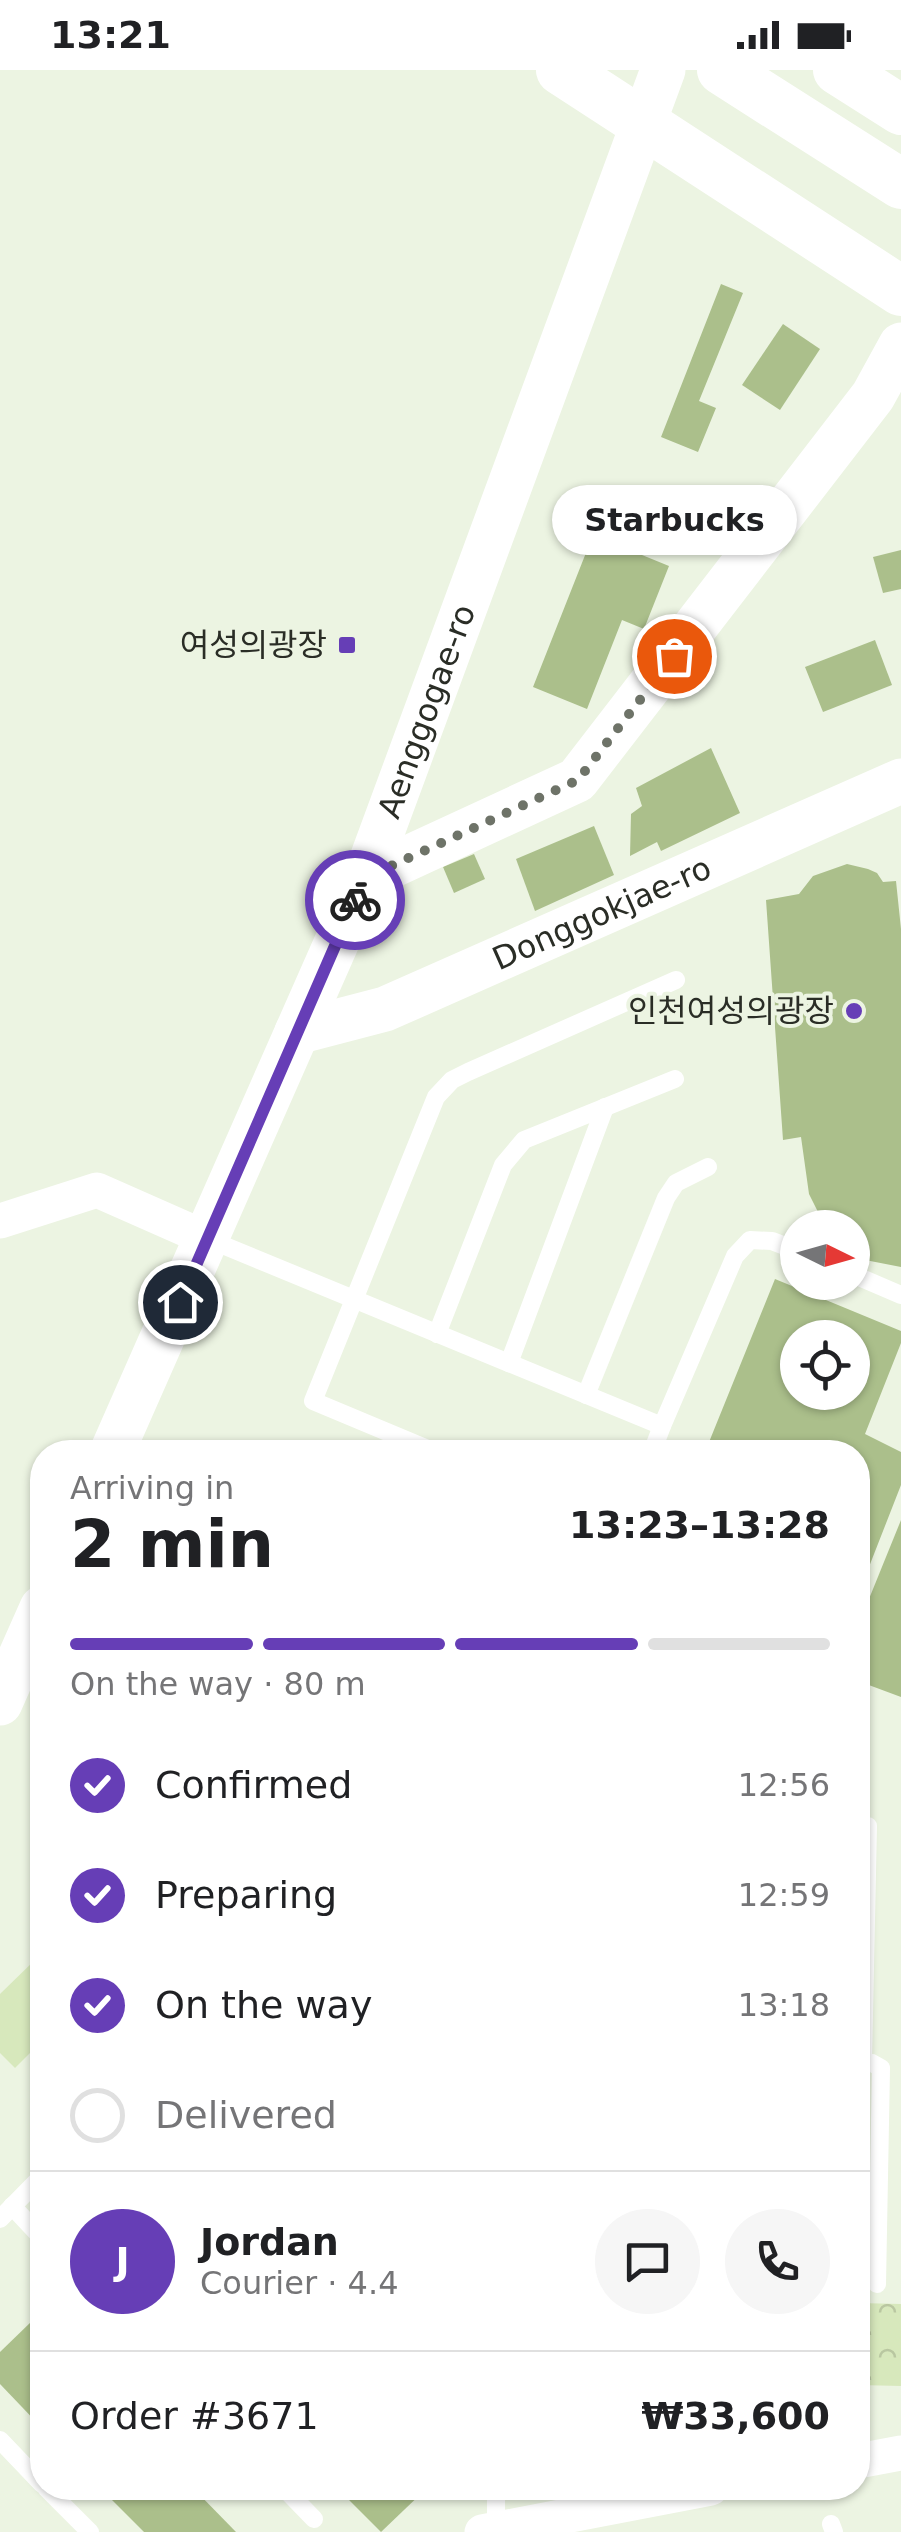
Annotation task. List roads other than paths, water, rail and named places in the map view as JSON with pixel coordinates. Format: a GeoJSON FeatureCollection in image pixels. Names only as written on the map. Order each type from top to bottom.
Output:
{"type":"FeatureCollection","features":[{"type":"Feature","properties":{"kind":"main road"},"geometry":{"type":"LineString","coordinates":[[561,70],[901,292]]}},
{"type":"Feature","properties":{"kind":"main road"},"geometry":{"type":"LineString","coordinates":[[722,70],[901,184]]}},
{"type":"Feature","properties":{"kind":"main road"},"geometry":{"type":"LineString","coordinates":[[838,70],[901,110]]}},
{"type":"Feature","properties":{"kind":"street","name":"Aenggogae-ro"},"geometry":{"type":"LineString","coordinates":[[117,1440],[365,878],[663,70]]}},
{"type":"Feature","properties":{"kind":"street"},"geometry":{"type":"LineString","coordinates":[[365,878],[578,780],[873,396],[901,345]]}},
{"type":"Feature","properties":{"kind":"street","name":"Donggokjae-ro"},"geometry":{"type":"LineString","coordinates":[[297,1032],[385,1009],[901,782]]}},
{"type":"Feature","properties":{"kind":"street"},"geometry":{"type":"LineString","coordinates":[[0,1221],[98,1190],[208,1239]]}},
{"type":"Feature","properties":{"kind":"street"},"geometry":{"type":"LineString","coordinates":[[0,1703],[30,1635]]}},
{"type":"Feature","properties":{"kind":"street"},"geometry":{"type":"LineString","coordinates":[[870,2458],[901,2452]]}},
{"type":"Feature","properties":{"kind":"street"},"geometry":{"type":"LineString","coordinates":[[489,2530],[648,2500]]}},
{"type":"Feature","properties":{"kind":"lane"},"geometry":{"type":"LineString","coordinates":[[405,1440],[312,1401],[436,1097],[452,1080],[676,980]]}},
{"type":"Feature","properties":{"kind":"lane"},"geometry":{"type":"LineString","coordinates":[[437,1334],[503,1165],[524,1140],[675,1079]]}},
{"type":"Feature","properties":{"kind":"lane"},"geometry":{"type":"LineString","coordinates":[[509,1363],[605,1107]]}},
{"type":"Feature","properties":{"kind":"lane"},"geometry":{"type":"LineString","coordinates":[[586,1395],[666,1198],[676,1183],[708,1167]]}},
{"type":"Feature","properties":{"kind":"lane"},"geometry":{"type":"LineString","coordinates":[[208,1239],[662,1426]]}},
{"type":"Feature","properties":{"kind":"lane"},"geometry":{"type":"LineString","coordinates":[[657,1440],[736,1256],[750,1240],[780,1244]]}},
{"type":"Feature","properties":{"kind":"lane"},"geometry":{"type":"LineString","coordinates":[[870,1282],[901,1295]]}},
{"type":"Feature","properties":{"kind":"lane"},"geometry":{"type":"LineString","coordinates":[[870,2062],[881,2068],[877,2284]]}},
{"type":"Feature","properties":{"kind":"lane"},"geometry":{"type":"LineString","coordinates":[[30,2188],[6,2212],[30,2229]]}},
{"type":"Feature","properties":{"kind":"lane"},"geometry":{"type":"LineString","coordinates":[[0,2440],[30,2471]]}},
{"type":"Feature","properties":{"kind":"lane"},"geometry":{"type":"LineString","coordinates":[[58,2500],[90,2532]]}},
{"type":"Feature","properties":{"kind":"lane"},"geometry":{"type":"LineString","coordinates":[[296,2500],[314,2519]]}},
{"type":"Feature","properties":{"kind":"lane"},"geometry":{"type":"LineString","coordinates":[[489,2530],[494,2500]]}},
{"type":"Feature","properties":{"kind":"place","name":"여성의광장"},"geometry":{"type":"Point","coordinates":[347,645]}},
{"type":"Feature","properties":{"kind":"place","name":"Starbucks"},"geometry":{"type":"Point","coordinates":[674,656]}},
{"type":"Feature","properties":{"kind":"place","name":"인천여성의광장"},"geometry":{"type":"Point","coordinates":[854,1011]}}]}
